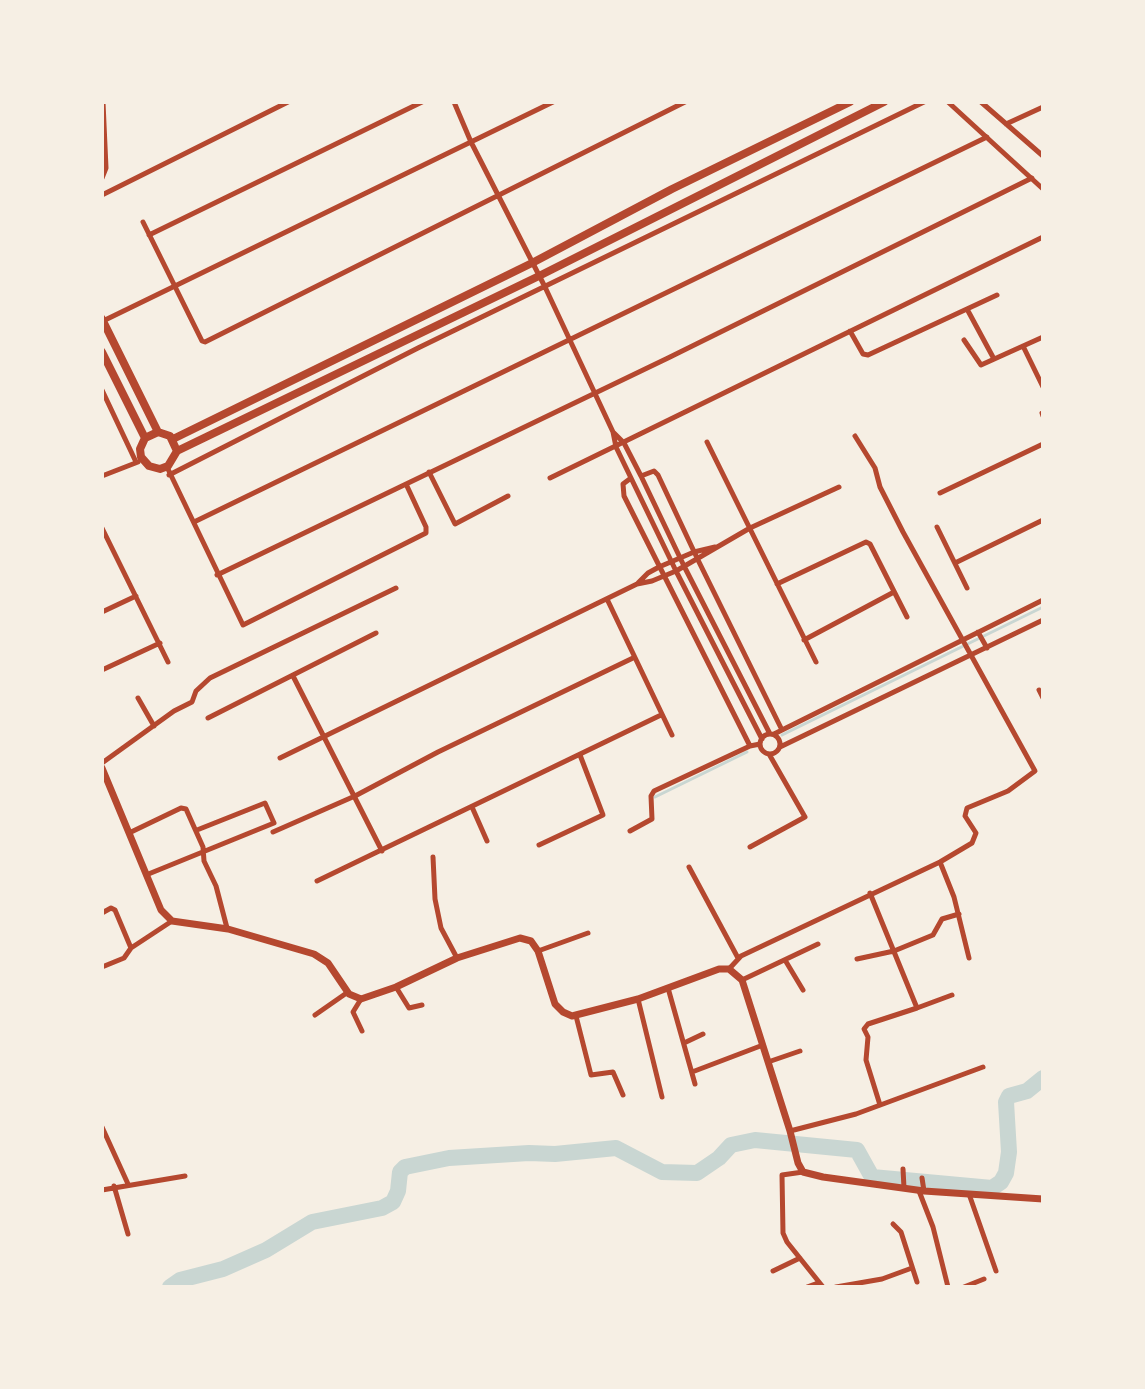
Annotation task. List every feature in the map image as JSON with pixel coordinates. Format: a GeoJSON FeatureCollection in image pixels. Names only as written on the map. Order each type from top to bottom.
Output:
{"type":"FeatureCollection","features":[{"type":"Feature","properties":{"kind":"main road"},"geometry":{"type":"LineString","coordinates":[[173,439],[532,263],[672,189],[850,102]]}},
{"type":"Feature","properties":{"kind":"main road"},"geometry":{"type":"LineString","coordinates":[[177,451],[539,276],[884,102]]}},
{"type":"Feature","properties":{"kind":"main road"},"geometry":{"type":"LineString","coordinates":[[102,320],[158,432],[173,439],[177,451],[168,471],[140,461],[140,449],[145,438],[158,432]]}},
{"type":"Feature","properties":{"kind":"main road"},"geometry":{"type":"LineString","coordinates":[[102,352],[145,438]]}},
{"type":"Feature","properties":{"kind":"street"},"geometry":{"type":"LineString","coordinates":[[102,178],[106,168],[103,102]]}},
{"type":"Feature","properties":{"kind":"street"},"geometry":{"type":"LineString","coordinates":[[102,195],[288,102]]}},
{"type":"Feature","properties":{"kind":"street"},"geometry":{"type":"LineString","coordinates":[[149,235],[422,102]]}},
{"type":"Feature","properties":{"kind":"street"},"geometry":{"type":"LineString","coordinates":[[454,102],[471,142],[545,287],[613,432],[616,447],[763,750],[769,754],[805,817],[750,847]]}},
{"type":"Feature","properties":{"kind":"street"},"geometry":{"type":"LineString","coordinates":[[102,320],[553,102]]}},
{"type":"Feature","properties":{"kind":"street"},"geometry":{"type":"LineString","coordinates":[[143,222],[205,342],[685,102]]}},
{"type":"Feature","properties":{"kind":"street"},"geometry":{"type":"LineString","coordinates":[[406,484],[426,533],[247,625],[239,621],[168,471],[924,102]]}},
{"type":"Feature","properties":{"kind":"street"},"geometry":{"type":"LineString","coordinates":[[948,102],[1043,189]]}},
{"type":"Feature","properties":{"kind":"street"},"geometry":{"type":"LineString","coordinates":[[981,102],[1043,156]]}},
{"type":"Feature","properties":{"kind":"street"},"geometry":{"type":"LineString","coordinates":[[1006,124],[1043,107]]}},
{"type":"Feature","properties":{"kind":"street"},"geometry":{"type":"LineString","coordinates":[[194,522],[987,137]]}},
{"type":"Feature","properties":{"kind":"street"},"geometry":{"type":"LineString","coordinates":[[217,575],[1032,178]]}},
{"type":"Feature","properties":{"kind":"street"},"geometry":{"type":"LineString","coordinates":[[715,185],[722,200]]}},
{"type":"Feature","properties":{"kind":"street"},"geometry":{"type":"LineString","coordinates":[[550,478],[1043,237]]}},
{"type":"Feature","properties":{"kind":"street"},"geometry":{"type":"LineString","coordinates":[[850,331],[863,354],[868,355],[997,295]]}},
{"type":"Feature","properties":{"kind":"street"},"geometry":{"type":"LineString","coordinates":[[967,309],[994,359]]}},
{"type":"Feature","properties":{"kind":"street"},"geometry":{"type":"LineString","coordinates":[[412,337],[418,348]]}},
{"type":"Feature","properties":{"kind":"street"},"geometry":{"type":"LineString","coordinates":[[964,340],[980,365],[1042,338]]}},
{"type":"Feature","properties":{"kind":"street"},"geometry":{"type":"LineString","coordinates":[[1023,346],[1043,387]]}},
{"type":"Feature","properties":{"kind":"street"},"geometry":{"type":"LineString","coordinates":[[102,390],[140,461],[102,476]]}},
{"type":"Feature","properties":{"kind":"street"},"geometry":{"type":"LineString","coordinates":[[613,432],[624,443],[772,734],[780,740],[780,747]]}},
{"type":"Feature","properties":{"kind":"street"},"geometry":{"type":"LineString","coordinates":[[729,969],[738,958],[940,862],[972,843],[976,838],[975,830],[965,816],[967,808],[1008,791],[1035,771],[943,606],[880,487],[875,468],[855,436]]}},
{"type":"Feature","properties":{"kind":"street"},"geometry":{"type":"LineString","coordinates":[[707,442],[816,662]]}},
{"type":"Feature","properties":{"kind":"street"},"geometry":{"type":"LineString","coordinates":[[940,493],[1043,444]]}},
{"type":"Feature","properties":{"kind":"street"},"geometry":{"type":"LineString","coordinates":[[641,476],[654,471],[658,475],[782,730]]}},
{"type":"Feature","properties":{"kind":"street"},"geometry":{"type":"LineString","coordinates":[[429,472],[455,524],[508,496]]}},
{"type":"Feature","properties":{"kind":"street"},"geometry":{"type":"LineString","coordinates":[[631,478],[623,484],[624,496],[750,746]]}},
{"type":"Feature","properties":{"kind":"street"},"geometry":{"type":"LineString","coordinates":[[280,758],[637,584],[676,571],[750,528],[839,487]]}},
{"type":"Feature","properties":{"kind":"street"},"geometry":{"type":"LineString","coordinates":[[955,563],[1043,520]]}},
{"type":"Feature","properties":{"kind":"street"},"geometry":{"type":"LineString","coordinates":[[937,527],[967,588]]}},
{"type":"Feature","properties":{"kind":"street"},"geometry":{"type":"LineString","coordinates":[[102,528],[168,662]]}},
{"type":"Feature","properties":{"kind":"street"},"geometry":{"type":"LineString","coordinates":[[777,584],[866,542],[870,544],[907,617]]}},
{"type":"Feature","properties":{"kind":"street"},"geometry":{"type":"LineString","coordinates":[[102,549],[110,545]]}},
{"type":"Feature","properties":{"kind":"street"},"geometry":{"type":"LineString","coordinates":[[637,584],[659,567],[694,552],[718,547]]}},
{"type":"Feature","properties":{"kind":"street"},"geometry":{"type":"LineString","coordinates":[[361,999],[348,992],[328,963],[314,954],[228,929],[172,921],[161,910],[102,765],[192,702],[196,691],[210,678],[396,588]]}},
{"type":"Feature","properties":{"kind":"street"},"geometry":{"type":"LineString","coordinates":[[804,640],[894,592]]}},
{"type":"Feature","properties":{"kind":"street"},"geometry":{"type":"LineString","coordinates":[[102,612],[136,596]]}},
{"type":"Feature","properties":{"kind":"street"},"geometry":{"type":"LineString","coordinates":[[607,599],[672,735]]}},
{"type":"Feature","properties":{"kind":"street"},"geometry":{"type":"LineString","coordinates":[[630,831],[652,819],[651,796],[654,791],[1043,600]]}},
{"type":"Feature","properties":{"kind":"street"},"geometry":{"type":"LineString","coordinates":[[769,754],[1043,620]]}},
{"type":"Feature","properties":{"kind":"street"},"geometry":{"type":"LineString","coordinates":[[208,718],[376,633]]}},
{"type":"Feature","properties":{"kind":"street"},"geometry":{"type":"LineString","coordinates":[[979,634],[986,647]]}},
{"type":"Feature","properties":{"kind":"street"},"geometry":{"type":"LineString","coordinates":[[102,670],[160,643]]}},
{"type":"Feature","properties":{"kind":"street"},"geometry":{"type":"LineString","coordinates":[[273,832],[355,796],[438,752],[633,658]]}},
{"type":"Feature","properties":{"kind":"street"},"geometry":{"type":"LineString","coordinates":[[293,676],[382,851]]}},
{"type":"Feature","properties":{"kind":"street"},"geometry":{"type":"LineString","coordinates":[[1039,690],[1043,698]]}},
{"type":"Feature","properties":{"kind":"street"},"geometry":{"type":"LineString","coordinates":[[138,698],[154,726]]}},
{"type":"Feature","properties":{"kind":"street"},"geometry":{"type":"LineString","coordinates":[[317,881],[661,715]]}},
{"type":"Feature","properties":{"kind":"street"},"geometry":{"type":"LineString","coordinates":[[539,845],[603,815],[580,755]]}},
{"type":"Feature","properties":{"kind":"street"},"geometry":{"type":"LineString","coordinates":[[146,875],[274,823],[265,803],[197,830]]}},
{"type":"Feature","properties":{"kind":"street"},"geometry":{"type":"LineString","coordinates":[[472,807],[487,841]]}},
{"type":"Feature","properties":{"kind":"street"},"geometry":{"type":"LineString","coordinates":[[129,833],[181,808],[186,809],[197,830],[228,929]]}},
{"type":"Feature","properties":{"kind":"street"},"geometry":{"type":"LineString","coordinates":[[433,857],[435,899],[441,928],[457,958]]}},
{"type":"Feature","properties":{"kind":"street"},"geometry":{"type":"LineString","coordinates":[[940,862],[959,914],[969,958]]}},
{"type":"Feature","properties":{"kind":"street"},"geometry":{"type":"LineString","coordinates":[[689,867],[738,958]]}},
{"type":"Feature","properties":{"kind":"street"},"geometry":{"type":"LineString","coordinates":[[870,893],[917,1008]]}},
{"type":"Feature","properties":{"kind":"street"},"geometry":{"type":"LineString","coordinates":[[102,913],[111,908],[115,910],[131,948]]}},
{"type":"Feature","properties":{"kind":"street"},"geometry":{"type":"LineString","coordinates":[[857,959],[894,951],[933,935],[942,919],[959,914]]}},
{"type":"Feature","properties":{"kind":"street"},"geometry":{"type":"LineString","coordinates":[[102,967],[124,958],[131,948],[172,921]]}},
{"type":"Feature","properties":{"kind":"street"},"geometry":{"type":"LineString","coordinates":[[538,951],[588,933]]}},
{"type":"Feature","properties":{"kind":"street"},"geometry":{"type":"LineString","coordinates":[[362,1031],[353,1012],[361,999],[396,987],[457,958],[520,938],[531,941],[538,951],[555,1004],[563,1012],[576,1016],[638,999],[719,969],[729,969],[742,980],[803,1172]]}},
{"type":"Feature","properties":{"kind":"street"},"geometry":{"type":"LineString","coordinates":[[742,980],[818,944]]}},
{"type":"Feature","properties":{"kind":"street"},"geometry":{"type":"LineString","coordinates":[[785,960],[803,990]]}},
{"type":"Feature","properties":{"kind":"street"},"geometry":{"type":"LineString","coordinates":[[396,987],[409,1008],[422,1005]]}},
{"type":"Feature","properties":{"kind":"street"},"geometry":{"type":"LineString","coordinates":[[668,988],[695,1084]]}},
{"type":"Feature","properties":{"kind":"street"},"geometry":{"type":"LineString","coordinates":[[315,1015],[348,992]]}},
{"type":"Feature","properties":{"kind":"street"},"geometry":{"type":"LineString","coordinates":[[880,1105],[866,1060],[868,1037],[864,1029],[872,1023],[952,995]]}},
{"type":"Feature","properties":{"kind":"street"},"geometry":{"type":"LineString","coordinates":[[638,999],[662,1097]]}},
{"type":"Feature","properties":{"kind":"street"},"geometry":{"type":"LineString","coordinates":[[576,1016],[591,1075],[613,1072],[623,1095]]}},
{"type":"Feature","properties":{"kind":"street"},"geometry":{"type":"LineString","coordinates":[[684,1043],[703,1034]]}},
{"type":"Feature","properties":{"kind":"street"},"geometry":{"type":"LineString","coordinates":[[692,1072],[763,1045]]}},
{"type":"Feature","properties":{"kind":"street"},"geometry":{"type":"LineString","coordinates":[[767,1062],[800,1051]]}},
{"type":"Feature","properties":{"kind":"street"},"geometry":{"type":"LineString","coordinates":[[791,1133],[880,1105],[983,1067]]}},
{"type":"Feature","properties":{"kind":"street"},"geometry":{"type":"LineString","coordinates":[[102,1127],[128,1184]]}},
{"type":"Feature","properties":{"kind":"street"},"geometry":{"type":"LineString","coordinates":[[807,1287],[821,1285],[783,1233],[782,1175],[803,1172],[969,1194],[1043,1199]]}},
{"type":"Feature","properties":{"kind":"street"},"geometry":{"type":"LineString","coordinates":[[903,1172],[903,1186]]}},
{"type":"Feature","properties":{"kind":"street"},"geometry":{"type":"LineString","coordinates":[[102,1190],[185,1176]]}},
{"type":"Feature","properties":{"kind":"street"},"geometry":{"type":"LineString","coordinates":[[114,1186],[128,1234]]}},
{"type":"Feature","properties":{"kind":"street"},"geometry":{"type":"LineString","coordinates":[[922,1186],[948,1287]]}},
{"type":"Feature","properties":{"kind":"street"},"geometry":{"type":"LineString","coordinates":[[969,1194],[996,1271]]}},
{"type":"Feature","properties":{"kind":"street"},"geometry":{"type":"LineString","coordinates":[[893,1224],[901,1232],[917,1282]]}},
{"type":"Feature","properties":{"kind":"street"},"geometry":{"type":"LineString","coordinates":[[773,1271],[800,1258]]}},
{"type":"Feature","properties":{"kind":"street"},"geometry":{"type":"LineString","coordinates":[[836,1287],[882,1279],[912,1268]]}},
{"type":"Feature","properties":{"kind":"street"},"geometry":{"type":"LineString","coordinates":[[964,1287],[984,1279]]}},
{"type":"Feature","properties":{"kind":"waterway"},"geometry":{"type":"LineString","coordinates":[[782,735],[1043,607]]}},
{"type":"Feature","properties":{"kind":"waterway"},"geometry":{"type":"LineString","coordinates":[[655,797],[747,752]]}},
{"type":"Feature","properties":{"kind":"waterway"},"geometry":{"type":"LineString","coordinates":[[170,1287],[180,1280],[223,1269],[266,1250],[312,1222],[382,1208],[393,1202],[400,1172],[405,1167],[449,1158],[616,1148],[662,1172],[697,1173],[719,1158],[731,1145],[755,1140],[857,1150],[872,1177],[992,1188],[1001,1182],[1006,1173],[1009,1152],[1006,1102],[1009,1096],[1027,1091],[1043,1078]]}}]}
